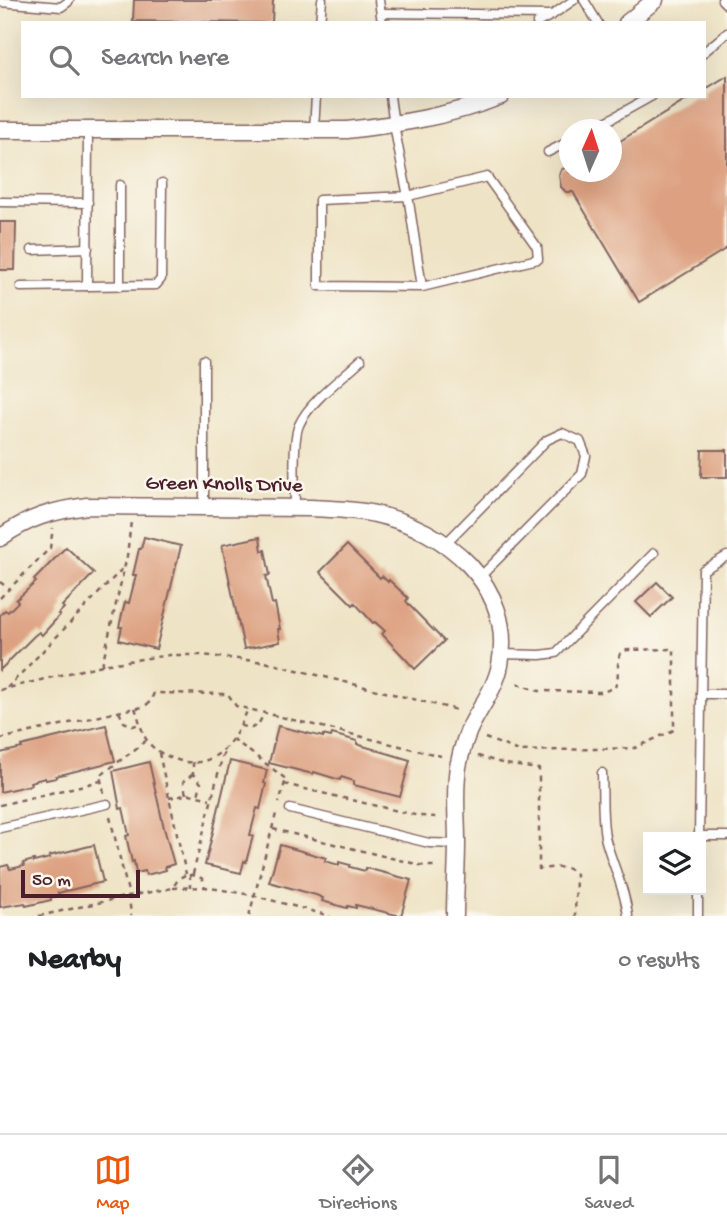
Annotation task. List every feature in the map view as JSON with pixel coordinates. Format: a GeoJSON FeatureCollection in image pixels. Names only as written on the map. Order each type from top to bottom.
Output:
{"type":"FeatureCollection","features":[{"type":"Feature","properties":{"kind":"street"},"geometry":{"type":"LineString","coordinates":[[629,21],[655,0]]}},
{"type":"Feature","properties":{"kind":"street"},"geometry":{"type":"LineString","coordinates":[[0,130],[347,130],[435,117],[496,98]]}},
{"type":"Feature","properties":{"kind":"street","name":"Green Knolls Drive"},"geometry":{"type":"LineString","coordinates":[[1,536],[39,516],[87,506],[345,509],[376,514],[408,524],[435,537],[461,556],[481,576],[493,598],[502,643],[500,665],[494,685],[466,736],[461,752],[457,783],[454,916]]}},
{"type":"Feature","properties":{"kind":"lane"},"geometry":{"type":"LineString","coordinates":[[0,2],[61,7],[69,0]]}},
{"type":"Feature","properties":{"kind":"lane"},"geometry":{"type":"LineString","coordinates":[[320,21],[322,0]]}},
{"type":"Feature","properties":{"kind":"lane"},"geometry":{"type":"LineString","coordinates":[[379,0],[382,21]]}},
{"type":"Feature","properties":{"kind":"lane"},"geometry":{"type":"LineString","coordinates":[[541,21],[574,0]]}},
{"type":"Feature","properties":{"kind":"lane"},"geometry":{"type":"LineString","coordinates":[[584,0],[597,21]]}},
{"type":"Feature","properties":{"kind":"lane"},"geometry":{"type":"LineString","coordinates":[[722,0],[727,5]]}},
{"type":"Feature","properties":{"kind":"lane"},"geometry":{"type":"LineString","coordinates":[[381,13],[552,15]]}},
{"type":"Feature","properties":{"kind":"lane"},"geometry":{"type":"LineString","coordinates":[[706,50],[727,33]]}},
{"type":"Feature","properties":{"kind":"lane"},"geometry":{"type":"LineString","coordinates":[[314,130],[316,98]]}},
{"type":"Feature","properties":{"kind":"lane"},"geometry":{"type":"LineString","coordinates":[[390,98],[422,287]]}},
{"type":"Feature","properties":{"kind":"lane"},"geometry":{"type":"LineString","coordinates":[[610,119],[647,98]]}},
{"type":"Feature","properties":{"kind":"lane"},"geometry":{"type":"LineString","coordinates":[[87,286],[88,131]]}},
{"type":"Feature","properties":{"kind":"lane"},"geometry":{"type":"LineString","coordinates":[[548,152],[559,146]]}},
{"type":"Feature","properties":{"kind":"lane"},"geometry":{"type":"LineString","coordinates":[[488,177],[537,247],[538,259],[422,287],[319,286],[319,200],[408,196],[488,177]]}},
{"type":"Feature","properties":{"kind":"lane"},"geometry":{"type":"LineString","coordinates":[[21,287],[156,285],[161,279],[162,183]]}},
{"type":"Feature","properties":{"kind":"lane"},"geometry":{"type":"LineString","coordinates":[[120,185],[120,286]]}},
{"type":"Feature","properties":{"kind":"lane"},"geometry":{"type":"LineString","coordinates":[[0,202],[88,203]]}},
{"type":"Feature","properties":{"kind":"lane"},"geometry":{"type":"LineString","coordinates":[[32,250],[88,248]]}},
{"type":"Feature","properties":{"kind":"lane"},"geometry":{"type":"LineString","coordinates":[[204,361],[204,507]]}},
{"type":"Feature","properties":{"kind":"lane"},"geometry":{"type":"LineString","coordinates":[[295,508],[298,427],[308,409],[360,361]]}},
{"type":"Feature","properties":{"kind":"lane"},"geometry":{"type":"LineString","coordinates":[[445,544],[547,440],[562,433],[580,441],[586,456],[582,474],[481,576]]}},
{"type":"Feature","properties":{"kind":"lane"},"geometry":{"type":"LineString","coordinates":[[501,654],[556,653],[654,552]]}},
{"type":"Feature","properties":{"kind":"lane"},"geometry":{"type":"LineString","coordinates":[[699,832],[704,570],[727,556]]}},
{"type":"Feature","properties":{"kind":"lane"},"geometry":{"type":"LineString","coordinates":[[701,694],[727,694]]}},
{"type":"Feature","properties":{"kind":"lane"},"geometry":{"type":"LineString","coordinates":[[601,773],[606,839],[621,883],[628,916]]}},
{"type":"Feature","properties":{"kind":"lane"},"geometry":{"type":"LineString","coordinates":[[0,828],[107,804]]}},
{"type":"Feature","properties":{"kind":"lane"},"geometry":{"type":"LineString","coordinates":[[290,809],[429,843],[457,844]]}},
{"type":"Feature","properties":{"kind":"lane"},"geometry":{"type":"LineString","coordinates":[[706,836],[727,836]]}},
{"type":"Feature","properties":{"kind":"lane"},"geometry":{"type":"LineString","coordinates":[[698,895],[698,916]]}},
{"type":"Feature","properties":{"kind":"path"},"geometry":{"type":"LineString","coordinates":[[102,664],[125,566],[131,520]]}},
{"type":"Feature","properties":{"kind":"path"},"geometry":{"type":"LineString","coordinates":[[0,598],[50,548],[53,526]]}},
{"type":"Feature","properties":{"kind":"path"},"geometry":{"type":"LineString","coordinates":[[7,688],[125,566]]}},
{"type":"Feature","properties":{"kind":"path"},"geometry":{"type":"LineString","coordinates":[[0,582],[9,589]]}},
{"type":"Feature","properties":{"kind":"path"},"geometry":{"type":"LineString","coordinates":[[485,738],[519,751],[635,748],[674,730],[674,649],[627,650],[620,654],[618,681],[615,687],[603,692],[539,691],[511,682]]}},
{"type":"Feature","properties":{"kind":"path"},"geometry":{"type":"LineString","coordinates":[[0,690],[102,664],[169,654],[201,655],[265,662],[457,710]]}},
{"type":"Feature","properties":{"kind":"path"},"geometry":{"type":"LineString","coordinates":[[0,739],[143,708],[150,703],[155,693],[228,694],[236,706],[441,756]]}},
{"type":"Feature","properties":{"kind":"path"},"geometry":{"type":"LineString","coordinates":[[135,708],[147,740],[159,752],[182,762],[192,762],[206,761],[223,750],[241,726],[248,708]]}},
{"type":"Feature","properties":{"kind":"path"},"geometry":{"type":"LineString","coordinates":[[119,712],[124,722],[132,726],[141,724]]}},
{"type":"Feature","properties":{"kind":"path"},"geometry":{"type":"LineString","coordinates":[[241,726],[252,728],[259,723],[265,712]]}},
{"type":"Feature","properties":{"kind":"path"},"geometry":{"type":"LineString","coordinates":[[233,739],[286,779],[249,916]]}},
{"type":"Feature","properties":{"kind":"path"},"geometry":{"type":"LineString","coordinates":[[131,916],[129,896],[100,776],[147,740]]}},
{"type":"Feature","properties":{"kind":"path"},"geometry":{"type":"LineString","coordinates":[[173,888],[176,881],[189,874],[223,750]]}},
{"type":"Feature","properties":{"kind":"path"},"geometry":{"type":"LineString","coordinates":[[159,752],[190,887]]}},
{"type":"Feature","properties":{"kind":"path"},"geometry":{"type":"LineString","coordinates":[[478,756],[505,764],[539,769],[539,869],[573,870],[576,874],[575,916]]}},
{"type":"Feature","properties":{"kind":"path"},"geometry":{"type":"LineString","coordinates":[[192,762],[193,774],[201,783],[198,796]]}},
{"type":"Feature","properties":{"kind":"path"},"geometry":{"type":"LineString","coordinates":[[186,795],[183,782],[193,774]]}},
{"type":"Feature","properties":{"kind":"path"},"geometry":{"type":"LineString","coordinates":[[0,805],[101,780]]}},
{"type":"Feature","properties":{"kind":"path"},"geometry":{"type":"LineString","coordinates":[[284,784],[419,816],[437,817]]}},
{"type":"Feature","properties":{"kind":"path"},"geometry":{"type":"LineString","coordinates":[[169,799],[190,794],[211,799]]}},
{"type":"Feature","properties":{"kind":"path"},"geometry":{"type":"LineString","coordinates":[[272,829],[424,866],[436,866]]}},
{"type":"Feature","properties":{"kind":"path"},"geometry":{"type":"LineString","coordinates":[[189,874],[203,879],[205,887]]}},
{"type":"Feature","properties":{"kind":"path"},"geometry":{"type":"LineString","coordinates":[[39,916],[129,896],[190,887],[254,896],[330,916]]}},
{"type":"Feature","properties":{"kind":"building"},"geometry":{"type":"Polygon","coordinates":[[[134,0],[273,0],[272,21],[133,21],[134,0]]]}},
{"type":"Feature","properties":{"kind":"building"},"geometry":{"type":"Polygon","coordinates":[[[727,76],[727,248],[639,302],[573,192],[566,192],[560,182],[622,182],[622,140],[690,98],[706,98],[706,89],[727,76]]]}},
{"type":"Feature","properties":{"kind":"building"},"geometry":{"type":"Polygon","coordinates":[[[0,222],[16,222],[15,270],[0,270],[0,222]]]}},
{"type":"Feature","properties":{"kind":"building"},"geometry":{"type":"Polygon","coordinates":[[[702,450],[727,450],[727,477],[701,477],[702,450]]]}},
{"type":"Feature","properties":{"kind":"building"},"geometry":{"type":"Polygon","coordinates":[[[144,537],[181,546],[156,649],[119,640],[125,602],[129,603],[136,575],[133,575],[144,537]]]}},
{"type":"Feature","properties":{"kind":"building"},"geometry":{"type":"Polygon","coordinates":[[[260,537],[270,575],[266,576],[272,604],[275,603],[280,642],[244,649],[222,545],[260,537]]]}},
{"type":"Feature","properties":{"kind":"building"},"geometry":{"type":"Polygon","coordinates":[[[347,545],[380,578],[382,576],[388,582],[389,580],[408,598],[406,601],[410,606],[444,641],[415,669],[382,634],[385,631],[373,623],[355,603],[353,605],[320,572],[347,545]]]}},
{"type":"Feature","properties":{"kind":"building"},"geometry":{"type":"Polygon","coordinates":[[[66,547],[94,573],[62,606],[64,608],[58,614],[60,615],[42,635],[39,632],[34,636],[0,670],[0,615],[5,610],[8,612],[18,602],[16,600],[36,582],[34,580],[66,547]]]}},
{"type":"Feature","properties":{"kind":"building"},"geometry":{"type":"Polygon","coordinates":[[[657,582],[672,597],[651,617],[636,602],[657,582]]]}},
{"type":"Feature","properties":{"kind":"building"},"geometry":{"type":"Polygon","coordinates":[[[106,725],[115,761],[0,792],[0,753],[106,725]]]}},
{"type":"Feature","properties":{"kind":"building"},"geometry":{"type":"Polygon","coordinates":[[[278,726],[323,737],[331,737],[332,734],[410,760],[400,797],[354,785],[354,781],[341,777],[340,780],[269,763],[278,726]]]}},
{"type":"Feature","properties":{"kind":"building"},"geometry":{"type":"Polygon","coordinates":[[[230,761],[267,770],[260,809],[257,808],[250,835],[253,836],[241,873],[205,865],[230,761]]]}},
{"type":"Feature","properties":{"kind":"building"},"geometry":{"type":"Polygon","coordinates":[[[149,762],[174,864],[165,867],[166,870],[146,875],[145,871],[136,873],[134,861],[132,862],[126,836],[129,835],[123,808],[120,809],[113,771],[149,762]]]}},
{"type":"Feature","properties":{"kind":"building"},"geometry":{"type":"Polygon","coordinates":[[[94,845],[103,882],[58,893],[59,895],[51,897],[51,900],[26,906],[25,903],[0,907],[0,867],[8,865],[10,869],[24,866],[23,863],[94,845]]]}},
{"type":"Feature","properties":{"kind":"building"},"geometry":{"type":"Polygon","coordinates":[[[280,845],[326,858],[325,861],[339,865],[339,862],[365,871],[366,868],[411,880],[401,916],[356,905],[356,908],[347,908],[322,901],[323,898],[316,895],[269,882],[280,845]]]}}]}
